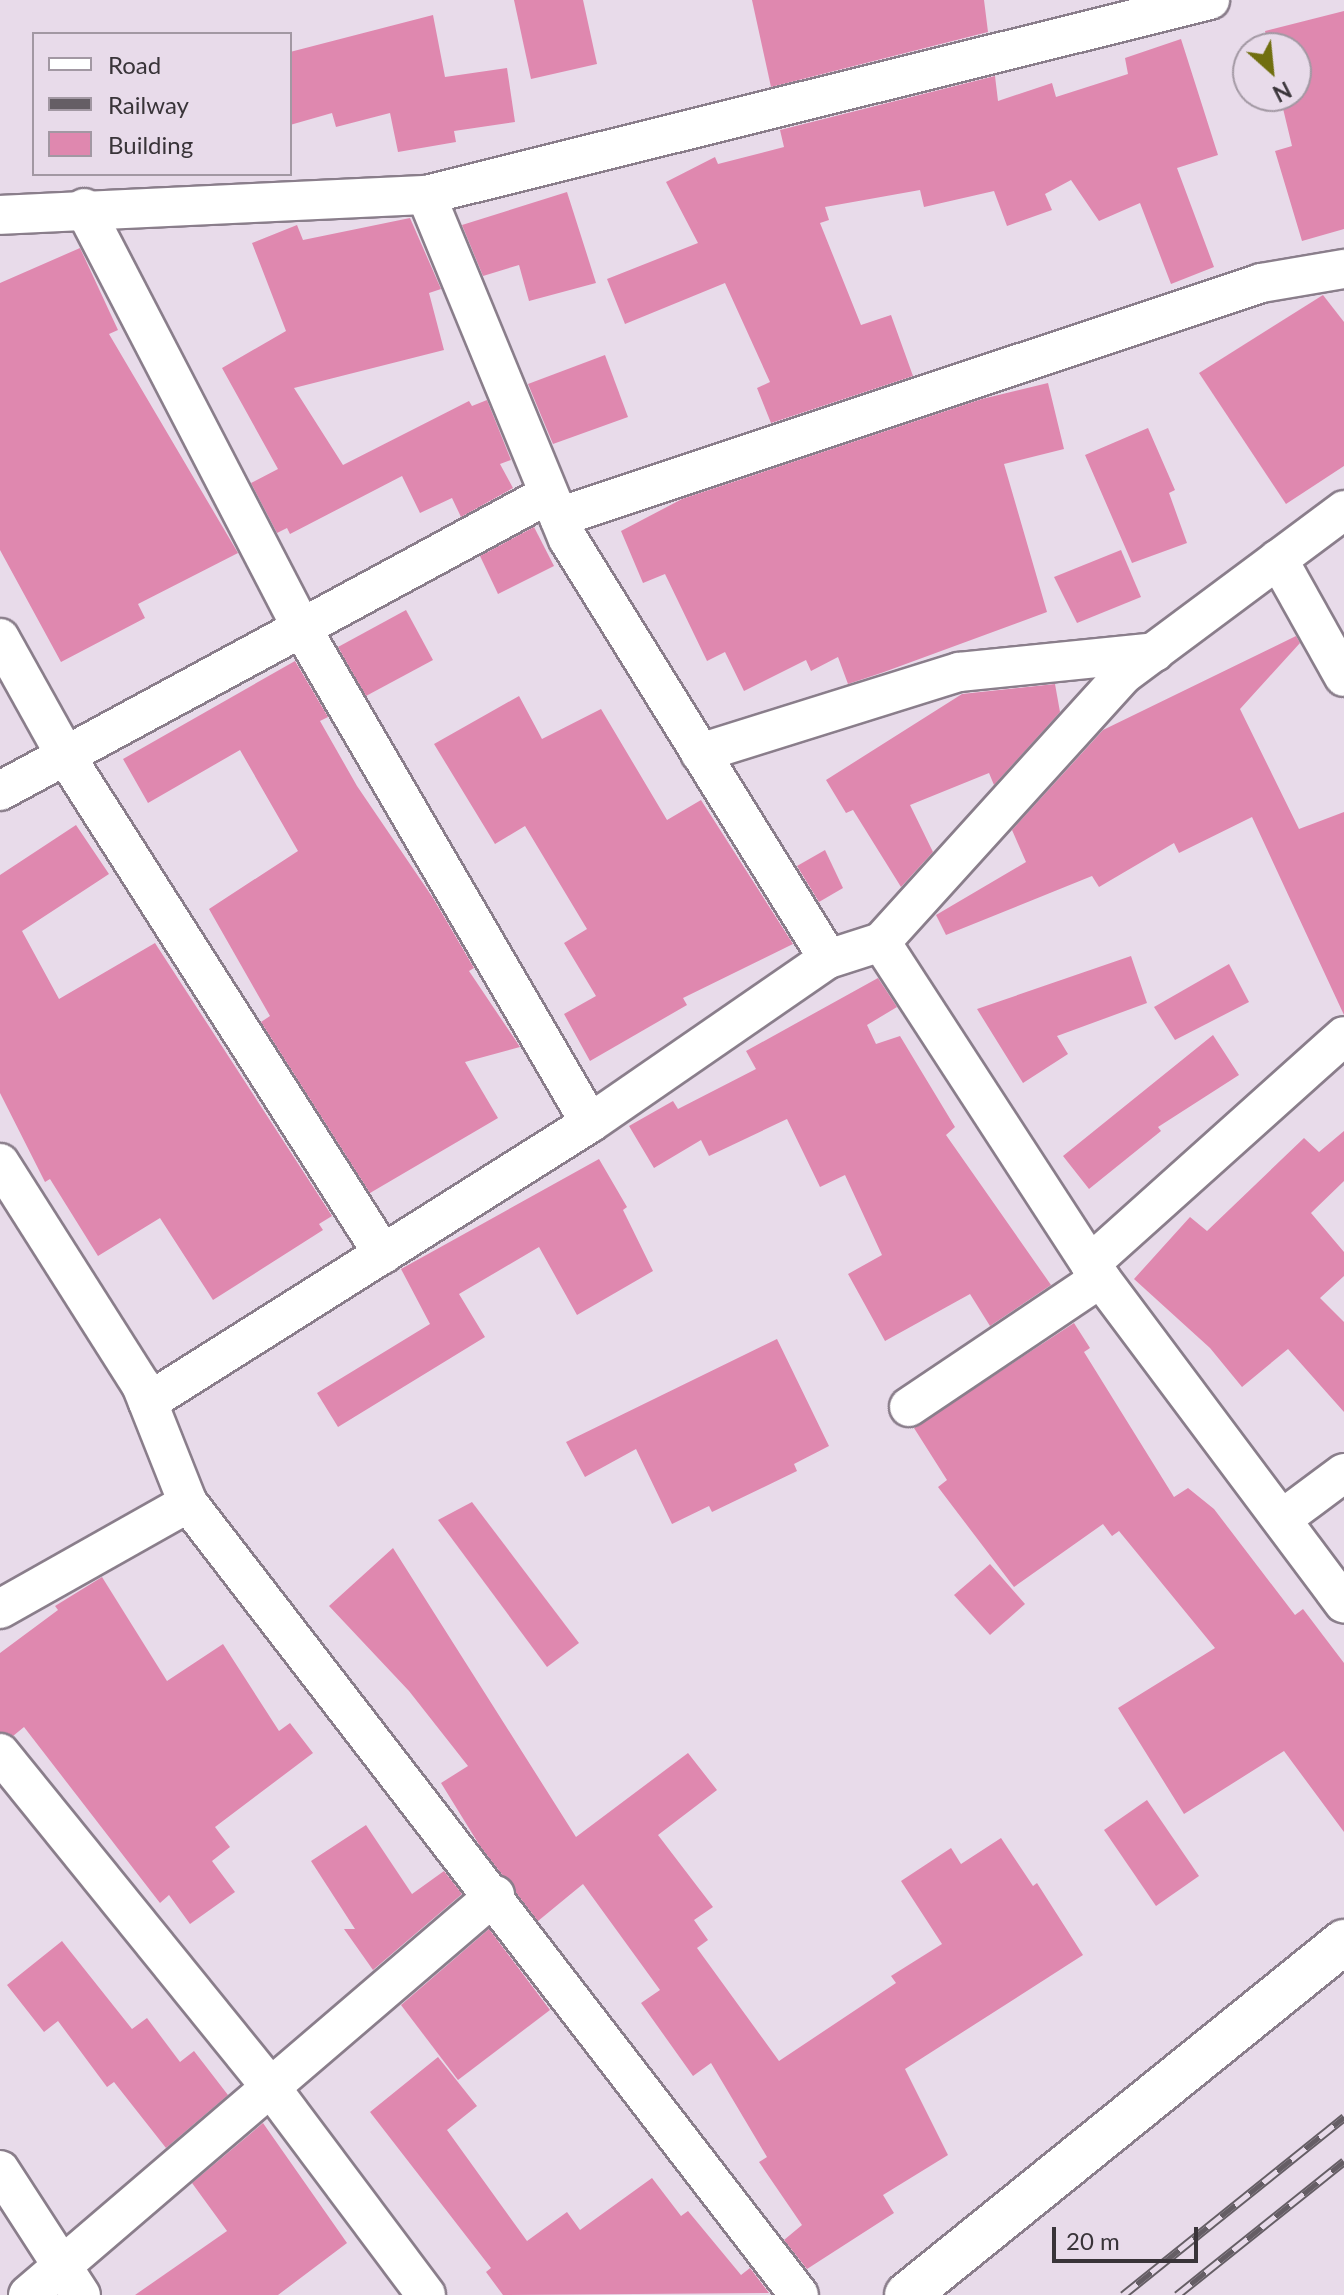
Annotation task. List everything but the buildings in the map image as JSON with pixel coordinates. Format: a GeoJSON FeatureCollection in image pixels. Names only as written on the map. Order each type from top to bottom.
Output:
{"type":"FeatureCollection","features":[{"type":"Feature","properties":{"kind":"street"},"geometry":{"type":"LineString","coordinates":[[0,215],[84,208],[426,195],[1210,0]]}},
{"type":"Feature","properties":{"kind":"street"},"geometry":{"type":"LineString","coordinates":[[426,195],[554,506],[700,753],[828,959]]}},
{"type":"Feature","properties":{"kind":"street"},"geometry":{"type":"LineString","coordinates":[[84,208],[301,627],[590,1123]]}},
{"type":"Feature","properties":{"kind":"street"},"geometry":{"type":"LineString","coordinates":[[0,791],[301,627],[554,506],[1261,283],[1344,269]]}},
{"type":"Feature","properties":{"kind":"street"},"geometry":{"type":"LineString","coordinates":[[148,1402],[590,1123],[828,959],[881,942],[1123,675],[1344,510]]}},
{"type":"Feature","properties":{"kind":"street"},"geometry":{"type":"LineString","coordinates":[[1278,559],[1344,677]]}},
{"type":"Feature","properties":{"kind":"street"},"geometry":{"type":"LineString","coordinates":[[0,638],[65,755],[383,1254]]}},
{"type":"Feature","properties":{"kind":"street"},"geometry":{"type":"LineString","coordinates":[[700,753],[959,672],[1155,652]]}},
{"type":"Feature","properties":{"kind":"street"},"geometry":{"type":"LineString","coordinates":[[881,942],[1095,1271],[1344,1604]]}},
{"type":"Feature","properties":{"kind":"street"},"geometry":{"type":"LineString","coordinates":[[909,1407],[1095,1271],[1344,1036]]}},
{"type":"Feature","properties":{"kind":"street"},"geometry":{"type":"LineString","coordinates":[[0,1163],[148,1402],[188,1503],[495,1895],[799,2295]]}},
{"type":"Feature","properties":{"kind":"street"},"geometry":{"type":"LineString","coordinates":[[1282,1519],[1344,1473]]}},
{"type":"Feature","properties":{"kind":"street"},"geometry":{"type":"LineString","coordinates":[[0,1609],[188,1503]]}},
{"type":"Feature","properties":{"kind":"street"},"geometry":{"type":"LineString","coordinates":[[0,1753],[272,2089],[426,2295]]}},
{"type":"Feature","properties":{"kind":"street"},"geometry":{"type":"LineString","coordinates":[[28,2295],[72,2281],[272,2089],[495,1895]]}},
{"type":"Feature","properties":{"kind":"street"},"geometry":{"type":"LineString","coordinates":[[907,2295],[1344,1942]]}},
{"type":"Feature","properties":{"kind":"street"},"geometry":{"type":"LineString","coordinates":[[0,2170],[72,2281]]}},
{"type":"Feature","properties":{"kind":"railway"},"geometry":{"type":"LineString","coordinates":[[1123,2295],[1344,2117]]}},
{"type":"Feature","properties":{"kind":"railway"},"geometry":{"type":"LineString","coordinates":[[1177,2295],[1344,2161]]}}]}
